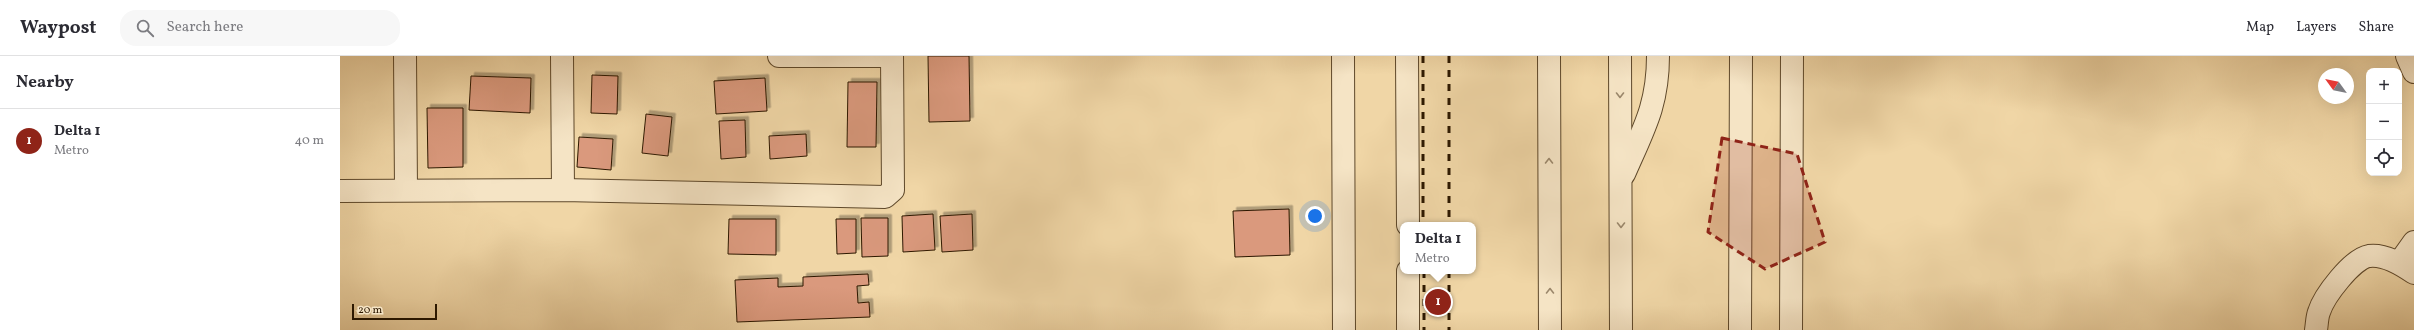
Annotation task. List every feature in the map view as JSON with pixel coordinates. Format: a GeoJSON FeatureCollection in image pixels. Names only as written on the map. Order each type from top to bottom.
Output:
{"type":"FeatureCollection","features":[{"type":"Feature","properties":{"kind":"street"},"geometry":{"type":"LineString","coordinates":[[405,56],[406,189]]}},
{"type":"Feature","properties":{"kind":"street"},"geometry":{"type":"LineString","coordinates":[[562,56],[563,190]]}},
{"type":"Feature","properties":{"kind":"street"},"geometry":{"type":"LineString","coordinates":[[340,191],[406,189],[563,190],[885,197],[893,190],[892,56],[779,56]]}},
{"type":"Feature","properties":{"kind":"street"},"geometry":{"type":"LineString","coordinates":[[1343,56],[1344,330]]}},
{"type":"Feature","properties":{"kind":"street"},"geometry":{"type":"LineString","coordinates":[[1407,56],[1408,222]]}},
{"type":"Feature","properties":{"kind":"street"},"geometry":{"type":"LineString","coordinates":[[1620,56],[1621,330]]}},
{"type":"Feature","properties":{"kind":"street"},"geometry":{"type":"LineString","coordinates":[[1621,181],[1652,112],[1658,82],[1658,56]]}},
{"type":"Feature","properties":{"kind":"street"},"geometry":{"type":"LineString","coordinates":[[1740,330],[1741,56]]}},
{"type":"Feature","properties":{"kind":"street"},"geometry":{"type":"LineString","coordinates":[[1791,330],[1792,56]]}},
{"type":"Feature","properties":{"kind":"street"},"geometry":{"type":"LineString","coordinates":[[2407,56],[2414,72]]}},
{"type":"Feature","properties":{"kind":"street"},"geometry":{"type":"LineString","coordinates":[[1547,58],[1550,330]]}},
{"type":"Feature","properties":{"kind":"street"},"geometry":{"type":"LineString","coordinates":[[2316,330],[2319,312],[2329,293],[2354,264],[2368,256],[2386,258],[2407,268],[2414,242]]}},
{"type":"Feature","properties":{"kind":"street"},"geometry":{"type":"LineString","coordinates":[[1408,274],[1408,330]]}},
{"type":"Feature","properties":{"kind":"highlighted area"},"geometry":{"type":"Polygon","coordinates":[[[1722,138],[1797,154],[1825,242],[1765,269],[1708,232],[1722,138]]]}},
{"type":"Feature","properties":{"kind":"building"},"geometry":{"type":"Polygon","coordinates":[[[928,56],[969,56],[970,121],[929,122],[928,56]]]}},
{"type":"Feature","properties":{"kind":"building"},"geometry":{"type":"Polygon","coordinates":[[[592,75],[618,76],[617,114],[591,113],[592,75]]]}},
{"type":"Feature","properties":{"kind":"building"},"geometry":{"type":"Polygon","coordinates":[[[471,76],[531,78],[530,113],[469,110],[471,76]]]}},
{"type":"Feature","properties":{"kind":"building"},"geometry":{"type":"Polygon","coordinates":[[[765,78],[767,111],[716,114],[714,81],[765,78]]]}},
{"type":"Feature","properties":{"kind":"building"},"geometry":{"type":"Polygon","coordinates":[[[848,82],[877,82],[876,147],[847,147],[848,82]]]}},
{"type":"Feature","properties":{"kind":"building"},"geometry":{"type":"Polygon","coordinates":[[[427,108],[463,108],[463,167],[428,168],[427,108]]]}},
{"type":"Feature","properties":{"kind":"building"},"geometry":{"type":"Polygon","coordinates":[[[646,114],[672,117],[668,156],[642,153],[646,114]]]}},
{"type":"Feature","properties":{"kind":"building"},"geometry":{"type":"Polygon","coordinates":[[[745,120],[746,157],[721,159],[719,121],[745,120]]]}},
{"type":"Feature","properties":{"kind":"building"},"geometry":{"type":"Polygon","coordinates":[[[806,134],[807,156],[770,159],[769,136],[806,134]]]}},
{"type":"Feature","properties":{"kind":"building"},"geometry":{"type":"Polygon","coordinates":[[[579,137],[613,139],[611,170],[577,167],[579,137]]]}},
{"type":"Feature","properties":{"kind":"building"},"geometry":{"type":"Polygon","coordinates":[[[1289,209],[1290,255],[1235,257],[1233,211],[1289,209]]]}},
{"type":"Feature","properties":{"kind":"building"},"geometry":{"type":"Polygon","coordinates":[[[933,214],[935,250],[903,252],[902,216],[933,214]]]}},
{"type":"Feature","properties":{"kind":"building"},"geometry":{"type":"Polygon","coordinates":[[[972,214],[973,250],[942,252],[940,216],[972,214]]]}},
{"type":"Feature","properties":{"kind":"building"},"geometry":{"type":"Polygon","coordinates":[[[861,218],[888,218],[888,256],[862,257],[861,218]]]}},
{"type":"Feature","properties":{"kind":"building"},"geometry":{"type":"Polygon","coordinates":[[[729,219],[776,219],[776,255],[728,254],[729,219]]]}},
{"type":"Feature","properties":{"kind":"building"},"geometry":{"type":"Polygon","coordinates":[[[836,219],[856,219],[856,253],[837,254],[836,219]]]}},
{"type":"Feature","properties":{"kind":"building"},"geometry":{"type":"Polygon","coordinates":[[[868,274],[869,285],[857,286],[858,303],[869,302],[870,317],[737,322],[735,280],[778,278],[778,287],[803,286],[803,277],[868,274]]]}},
{"type":"Feature","properties":{"kind":"railway"},"geometry":{"type":"LineString","coordinates":[[1423,56],[1423,222]]}},
{"type":"Feature","properties":{"kind":"railway"},"geometry":{"type":"LineString","coordinates":[[1449,56],[1449,222]]}},
{"type":"Feature","properties":{"kind":"railway"},"geometry":{"type":"LineString","coordinates":[[1424,274],[1424,330]]}},
{"type":"Feature","properties":{"kind":"railway"},"geometry":{"type":"LineString","coordinates":[[1449,274],[1449,330]]}},
{"type":"Feature","properties":{"kind":"place","name":"Delta 1"},"geometry":{"type":"Point","coordinates":[1438,302]}}]}
